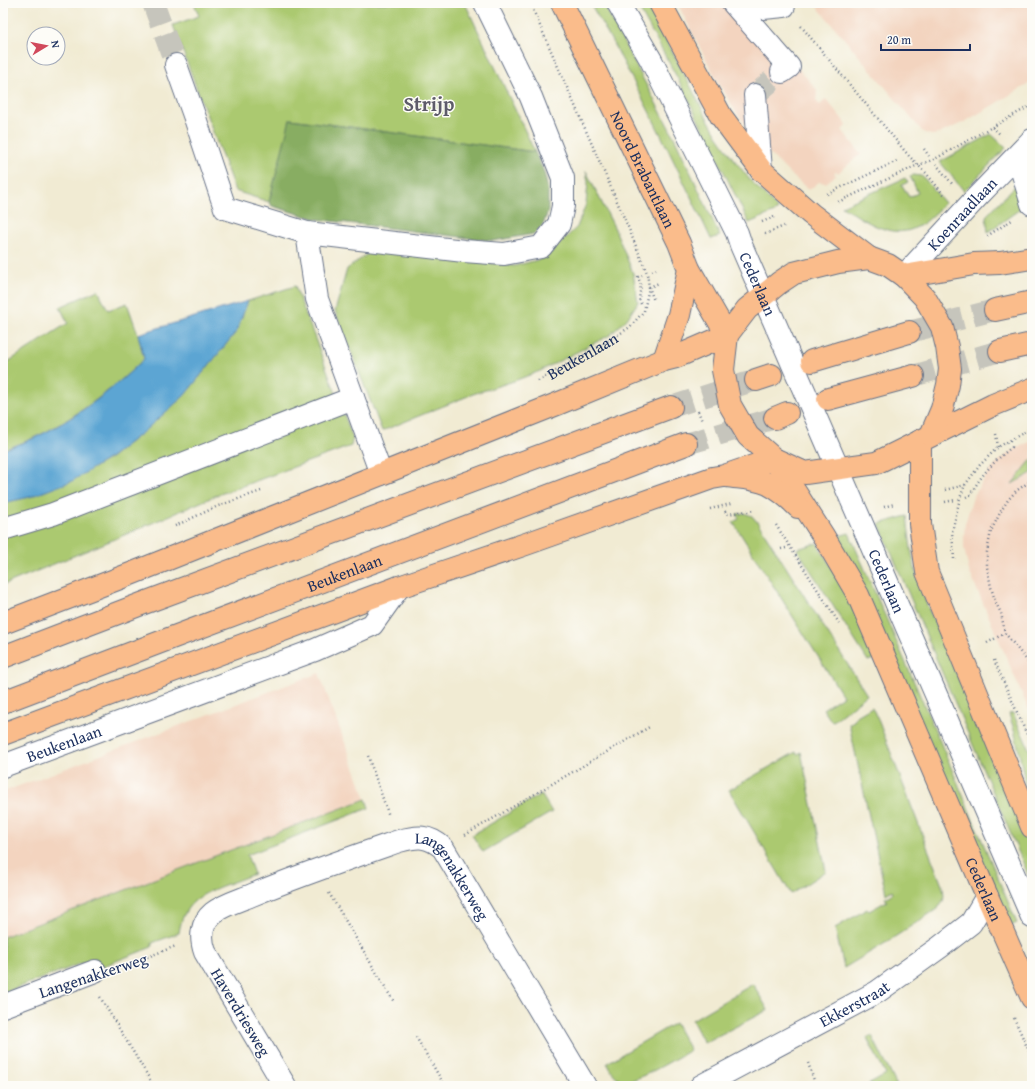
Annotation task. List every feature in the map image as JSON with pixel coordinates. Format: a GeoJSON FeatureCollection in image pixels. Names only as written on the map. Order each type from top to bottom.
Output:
{"type":"FeatureCollection","features":[{"type":"Feature","properties":{"kind":"main road","name":"Noord Brabantlaan"},"geometry":{"type":"LineString","coordinates":[[562,3],[679,243],[689,269],[727,335]]}},
{"type":"Feature","properties":{"kind":"main road"},"geometry":{"type":"LineString","coordinates":[[660,3],[721,116],[761,170],[811,214],[869,258],[888,265],[904,276],[925,298],[942,327],[950,369],[942,410],[925,438],[920,524],[927,572],[1032,827]]}},
{"type":"Feature","properties":{"kind":"main road"},"geometry":{"type":"LineString","coordinates":[[3,623],[133,573],[664,360],[676,357],[727,335],[747,309],[778,283],[794,273],[838,262],[869,258]]}},
{"type":"Feature","properties":{"kind":"main road"},"geometry":{"type":"LineString","coordinates":[[904,276],[974,264],[1000,263],[1032,258]]}},
{"type":"Feature","properties":{"kind":"main road"},"geometry":{"type":"LineString","coordinates":[[664,360],[678,315],[689,269]]}},
{"type":"Feature","properties":{"kind":"main road"},"geometry":{"type":"LineString","coordinates":[[995,310],[1032,302]]}},
{"type":"Feature","properties":{"kind":"main road"},"geometry":{"type":"LineString","coordinates":[[812,361],[909,332]]}},
{"type":"Feature","properties":{"kind":"main road"},"geometry":{"type":"LineString","coordinates":[[727,335],[723,370],[730,405],[748,436],[774,459],[805,473],[876,463],[993,405],[1032,389]]}},
{"type":"Feature","properties":{"kind":"main road"},"geometry":{"type":"LineString","coordinates":[[1000,351],[1032,344]]}},
{"type":"Feature","properties":{"kind":"main road"},"geometry":{"type":"LineString","coordinates":[[828,399],[913,376]]}},
{"type":"Feature","properties":{"kind":"main road"},"geometry":{"type":"LineString","coordinates":[[3,657],[671,407]]}},
{"type":"Feature","properties":{"kind":"main road","name":"Beukenlaan"},"geometry":{"type":"LineString","coordinates":[[3,702],[686,444]]}},
{"type":"Feature","properties":{"kind":"main road"},"geometry":{"type":"LineString","coordinates":[[3,734],[399,587],[712,478],[724,476],[774,459]]}},
{"type":"Feature","properties":{"kind":"main road","name":"Cederlaan"},"geometry":{"type":"LineString","coordinates":[[774,459],[835,555],[858,595],[1032,998]]}},
{"type":"Feature","properties":{"kind":"main road"},"geometry":{"type":"LineString","coordinates":[[724,476],[756,480],[768,484],[792,501],[817,527]]}},
{"type":"Feature","properties":{"kind":"street"},"geometry":{"type":"LineString","coordinates":[[176,65],[225,208],[307,233],[464,251],[504,254],[541,247],[559,224],[563,206],[563,178],[531,97],[485,3]]}},
{"type":"Feature","properties":{"kind":"street","name":"Cederlaan"},"geometry":{"type":"LineString","coordinates":[[618,3],[651,60],[727,214],[839,468],[1032,917]]}},
{"type":"Feature","properties":{"kind":"street"},"geometry":{"type":"LineString","coordinates":[[733,3],[789,67],[782,72]]}},
{"type":"Feature","properties":{"kind":"street"},"geometry":{"type":"LineString","coordinates":[[759,3],[763,8],[784,6]]}},
{"type":"Feature","properties":{"kind":"street"},"geometry":{"type":"LineString","coordinates":[[755,95],[761,170]]}},
{"type":"Feature","properties":{"kind":"street"},"geometry":{"type":"LineString","coordinates":[[1026,146],[1022,171],[1032,204]]}},
{"type":"Feature","properties":{"kind":"street","name":"Koenraadlaan"},"geometry":{"type":"LineString","coordinates":[[904,276],[976,197],[1026,146]]}},
{"type":"Feature","properties":{"kind":"street"},"geometry":{"type":"LineString","coordinates":[[307,233],[317,299],[381,474]]}},
{"type":"Feature","properties":{"kind":"street"},"geometry":{"type":"LineString","coordinates":[[3,529],[53,514],[353,398]]}},
{"type":"Feature","properties":{"kind":"street"},"geometry":{"type":"LineString","coordinates":[[1010,398],[1032,401]]}},
{"type":"Feature","properties":{"kind":"street","name":"Beukenlaan"},"geometry":{"type":"LineString","coordinates":[[3,766],[315,650],[359,631],[372,625],[399,587]]}},
{"type":"Feature","properties":{"kind":"street","name":"Langenakkerweg"},"geometry":{"type":"LineString","coordinates":[[202,936],[203,929],[209,917],[221,908],[267,889],[399,840],[421,837],[429,839],[436,842],[443,848],[585,1086]]}},
{"type":"Feature","properties":{"kind":"street","name":"Ekkerstraat"},"geometry":{"type":"LineString","coordinates":[[701,1086],[877,992],[894,981],[940,948],[971,923],[987,896]]}},
{"type":"Feature","properties":{"kind":"street","name":"Haverdriesweg"},"geometry":{"type":"LineString","coordinates":[[202,936],[202,944],[211,963],[285,1086]]}},
{"type":"Feature","properties":{"kind":"street","name":"Langenakkerweg"},"geometry":{"type":"LineString","coordinates":[[3,1006],[91,973]]}},
{"type":"Feature","properties":{"kind":"path","name":"Beukenlaan"},"geometry":{"type":"LineString","coordinates":[[530,3],[626,222],[647,273],[650,288],[644,311],[630,327],[533,384]]}},
{"type":"Feature","properties":{"kind":"path"},"geometry":{"type":"LineString","coordinates":[[784,6],[918,165],[933,160],[1032,105]]}},
{"type":"Feature","properties":{"kind":"path"},"geometry":{"type":"LineString","coordinates":[[992,127],[1026,146]]}},
{"type":"Feature","properties":{"kind":"path"},"geometry":{"type":"LineString","coordinates":[[924,149],[929,156]]}},
{"type":"Feature","properties":{"kind":"path"},"geometry":{"type":"LineString","coordinates":[[826,194],[897,161]]}},
{"type":"Feature","properties":{"kind":"path"},"geometry":{"type":"LineString","coordinates":[[936,164],[956,188]]}},
{"type":"Feature","properties":{"kind":"path"},"geometry":{"type":"LineString","coordinates":[[757,224],[777,216]]}},
{"type":"Feature","properties":{"kind":"path","name":"Koenraadlaan"},"geometry":{"type":"LineString","coordinates":[[984,232],[985,238],[1014,219]]}},
{"type":"Feature","properties":{"kind":"path"},"geometry":{"type":"LineString","coordinates":[[652,271],[656,269]]}},
{"type":"Feature","properties":{"kind":"path"},"geometry":{"type":"LineString","coordinates":[[641,304],[639,299],[640,285],[638,276],[642,275]]}},
{"type":"Feature","properties":{"kind":"path"},"geometry":{"type":"LineString","coordinates":[[955,565],[952,532],[960,498],[965,485],[980,464],[998,447],[1032,428]]}},
{"type":"Feature","properties":{"kind":"path"},"geometry":{"type":"LineString","coordinates":[[966,497],[970,495],[986,470],[1012,447],[1012,444]]}},
{"type":"Feature","properties":{"kind":"path"},"geometry":{"type":"LineString","coordinates":[[1032,480],[1016,491],[1001,511],[991,532],[987,552],[990,587],[1001,613],[1005,633],[1032,667]]}},
{"type":"Feature","properties":{"kind":"path"},"geometry":{"type":"LineString","coordinates":[[168,528],[218,506],[262,491]]}},
{"type":"Feature","properties":{"kind":"path"},"geometry":{"type":"LineString","coordinates":[[725,510],[727,514],[755,510]]}},
{"type":"Feature","properties":{"kind":"path"},"geometry":{"type":"LineString","coordinates":[[781,549],[786,548]]}},
{"type":"Feature","properties":{"kind":"path"},"geometry":{"type":"LineString","coordinates":[[990,649],[987,643],[1005,633]]}},
{"type":"Feature","properties":{"kind":"path"},"geometry":{"type":"LineString","coordinates":[[993,656],[1032,746]]}},
{"type":"Feature","properties":{"kind":"path"},"geometry":{"type":"LineString","coordinates":[[461,838],[651,726]]}},
{"type":"Feature","properties":{"kind":"path"},"geometry":{"type":"LineString","coordinates":[[368,756],[399,840]]}},
{"type":"Feature","properties":{"kind":"path"},"geometry":{"type":"LineString","coordinates":[[328,890],[394,1002]]}},
{"type":"Feature","properties":{"kind":"path","name":"Langenakkerweg"},"geometry":{"type":"LineString","coordinates":[[91,973],[104,974],[176,946]]}},
{"type":"Feature","properties":{"kind":"path"},"geometry":{"type":"LineString","coordinates":[[91,973],[154,1086]]}},
{"type":"Feature","properties":{"kind":"path"},"geometry":{"type":"LineString","coordinates":[[416,1038],[445,1086]]}},
{"type":"Feature","properties":{"kind":"path"},"geometry":{"type":"LineString","coordinates":[[808,1063],[816,1086]]}},
{"type":"Feature","properties":{"kind":"shaded area"},"geometry":{"type":"Polygon","coordinates":[[[677,3],[743,3],[817,90],[816,101],[820,105],[826,99],[847,125],[842,130],[861,154],[838,173],[836,171],[834,173],[836,175],[826,183],[819,182],[809,190],[789,173],[762,146],[736,112],[713,73],[677,3]]]}},
{"type":"Feature","properties":{"kind":"shaded area"},"geometry":{"type":"Polygon","coordinates":[[[814,3],[1032,3],[1032,82],[966,121],[941,133],[933,135],[927,134],[922,131],[814,3]]]}},
{"type":"Feature","properties":{"kind":"shaded area"},"geometry":{"type":"Polygon","coordinates":[[[1032,441],[1032,717],[969,571],[964,548],[964,537],[965,524],[973,497],[988,473],[1010,452],[1032,441]]]}},
{"type":"Feature","properties":{"kind":"shaded area"},"geometry":{"type":"Polygon","coordinates":[[[319,673],[366,799],[3,937],[3,792],[319,673]]]}},
{"type":"Feature","properties":{"kind":"green space"},"geometry":{"type":"Polygon","coordinates":[[[194,3],[465,3],[535,152],[291,119],[269,202],[235,191],[173,25],[199,16],[194,3]]]}},
{"type":"Feature","properties":{"kind":"green space"},"geometry":{"type":"Polygon","coordinates":[[[590,3],[603,3],[676,141],[720,236],[711,239],[638,90],[590,3]]]}},
{"type":"Feature","properties":{"kind":"green space"},"geometry":{"type":"Polygon","coordinates":[[[636,3],[647,3],[717,135],[751,181],[778,209],[777,211],[749,223],[678,79],[636,3]]]}},
{"type":"Feature","properties":{"kind":"green space"},"geometry":{"type":"Polygon","coordinates":[[[290,119],[535,152],[544,172],[548,190],[548,211],[543,225],[534,234],[493,241],[315,219],[272,206],[269,202],[290,119]]]}},
{"type":"Feature","properties":{"kind":"green space"},"geometry":{"type":"Polygon","coordinates":[[[991,134],[1006,148],[964,191],[940,162],[991,134]]]}},
{"type":"Feature","properties":{"kind":"green space"},"geometry":{"type":"Polygon","coordinates":[[[586,171],[615,229],[633,273],[638,302],[627,319],[610,335],[540,371],[473,394],[382,431],[335,311],[347,269],[370,252],[389,250],[514,266],[545,258],[577,227],[586,204],[588,182],[586,171]]]}},
{"type":"Feature","properties":{"kind":"green space"},"geometry":{"type":"Polygon","coordinates":[[[914,175],[924,178],[945,203],[933,216],[919,226],[899,232],[889,230],[869,223],[842,206],[905,178],[908,182],[902,185],[909,197],[918,193],[910,176],[914,175]]]}},
{"type":"Feature","properties":{"kind":"green space"},"geometry":{"type":"Polygon","coordinates":[[[1015,186],[1023,207],[988,232],[986,216],[1015,186]]]}},
{"type":"Feature","properties":{"kind":"green space"},"geometry":{"type":"Polygon","coordinates":[[[295,286],[353,438],[351,446],[215,496],[3,585],[3,503],[30,497],[71,481],[112,457],[184,396],[236,332],[248,301],[295,286]]]}},
{"type":"Feature","properties":{"kind":"green space"},"geometry":{"type":"Polygon","coordinates":[[[98,290],[108,310],[127,303],[138,334],[144,359],[96,400],[61,424],[23,443],[3,450],[3,365],[68,323],[60,307],[98,290]]]}},
{"type":"Feature","properties":{"kind":"green space"},"geometry":{"type":"Polygon","coordinates":[[[1032,459],[1032,473],[1012,484],[1032,459]]]}},
{"type":"Feature","properties":{"kind":"green space"},"geometry":{"type":"Polygon","coordinates":[[[744,513],[752,516],[758,523],[867,695],[832,722],[823,709],[843,696],[733,522],[739,519],[737,514],[744,513]]]}},
{"type":"Feature","properties":{"kind":"green space"},"geometry":{"type":"Polygon","coordinates":[[[907,516],[916,573],[927,605],[1032,849],[1032,884],[879,524],[907,516]]]}},
{"type":"Feature","properties":{"kind":"green space"},"geometry":{"type":"Polygon","coordinates":[[[849,533],[1017,923],[1008,927],[835,537],[849,533]]]}},
{"type":"Feature","properties":{"kind":"green space"},"geometry":{"type":"Polygon","coordinates":[[[817,543],[841,583],[876,658],[868,661],[797,549],[817,543]]]}},
{"type":"Feature","properties":{"kind":"green space"},"geometry":{"type":"Polygon","coordinates":[[[872,707],[943,888],[944,898],[942,904],[934,911],[844,968],[835,928],[867,909],[869,911],[887,901],[885,898],[893,893],[892,890],[886,894],[849,724],[855,720],[855,717],[872,707]]]}},
{"type":"Feature","properties":{"kind":"green space"},"geometry":{"type":"Polygon","coordinates":[[[1013,713],[1032,756],[1032,809],[1009,714],[1013,713]]]}},
{"type":"Feature","properties":{"kind":"green space"},"geometry":{"type":"Polygon","coordinates":[[[796,752],[797,755],[801,752],[826,871],[791,894],[729,790],[796,752]]]}},
{"type":"Feature","properties":{"kind":"green space"},"geometry":{"type":"Polygon","coordinates":[[[541,794],[552,812],[483,852],[472,835],[541,794]]]}},
{"type":"Feature","properties":{"kind":"green space"},"geometry":{"type":"Polygon","coordinates":[[[366,799],[369,808],[247,855],[254,874],[206,893],[193,902],[184,915],[179,933],[152,943],[152,947],[101,967],[96,958],[3,993],[3,937],[366,799]]]}},
{"type":"Feature","properties":{"kind":"green space"},"geometry":{"type":"Polygon","coordinates":[[[753,984],[768,1010],[704,1043],[692,1020],[753,984]]]}},
{"type":"Feature","properties":{"kind":"green space"},"geometry":{"type":"Polygon","coordinates":[[[675,1023],[690,1050],[657,1069],[630,1081],[621,1080],[614,1074],[607,1063],[675,1023]]]}},
{"type":"Feature","properties":{"kind":"green space"},"geometry":{"type":"Polygon","coordinates":[[[872,1036],[897,1086],[866,1086],[886,1075],[867,1038],[872,1036]]]}},
{"type":"Feature","properties":{"kind":"water"},"geometry":{"type":"Polygon","coordinates":[[[248,301],[236,332],[184,396],[143,432],[111,457],[72,481],[30,497],[3,503],[3,450],[23,443],[61,424],[79,413],[113,387],[144,359],[138,334],[248,301]]]}},
{"type":"Feature","properties":{"kind":"tunnel"},"geometry":{"type":"LineString","coordinates":[[153,3],[176,65]]}},
{"type":"Feature","properties":{"kind":"tunnel"},"geometry":{"type":"LineString","coordinates":[[755,95],[782,72]]}},
{"type":"Feature","properties":{"kind":"tunnel"},"geometry":{"type":"LineString","coordinates":[[909,332],[995,310]]}},
{"type":"Feature","properties":{"kind":"tunnel"},"geometry":{"type":"LineString","coordinates":[[913,376],[1000,351]]}},
{"type":"Feature","properties":{"kind":"tunnel"},"geometry":{"type":"LineString","coordinates":[[671,407],[756,380]]}},
{"type":"Feature","properties":{"kind":"tunnel"},"geometry":{"type":"LineString","coordinates":[[686,444],[775,418]]}},
{"type":"Feature","properties":{"kind":"district","name":"Strijp"},"geometry":{"type":"Point","coordinates":[429,104]}}]}
